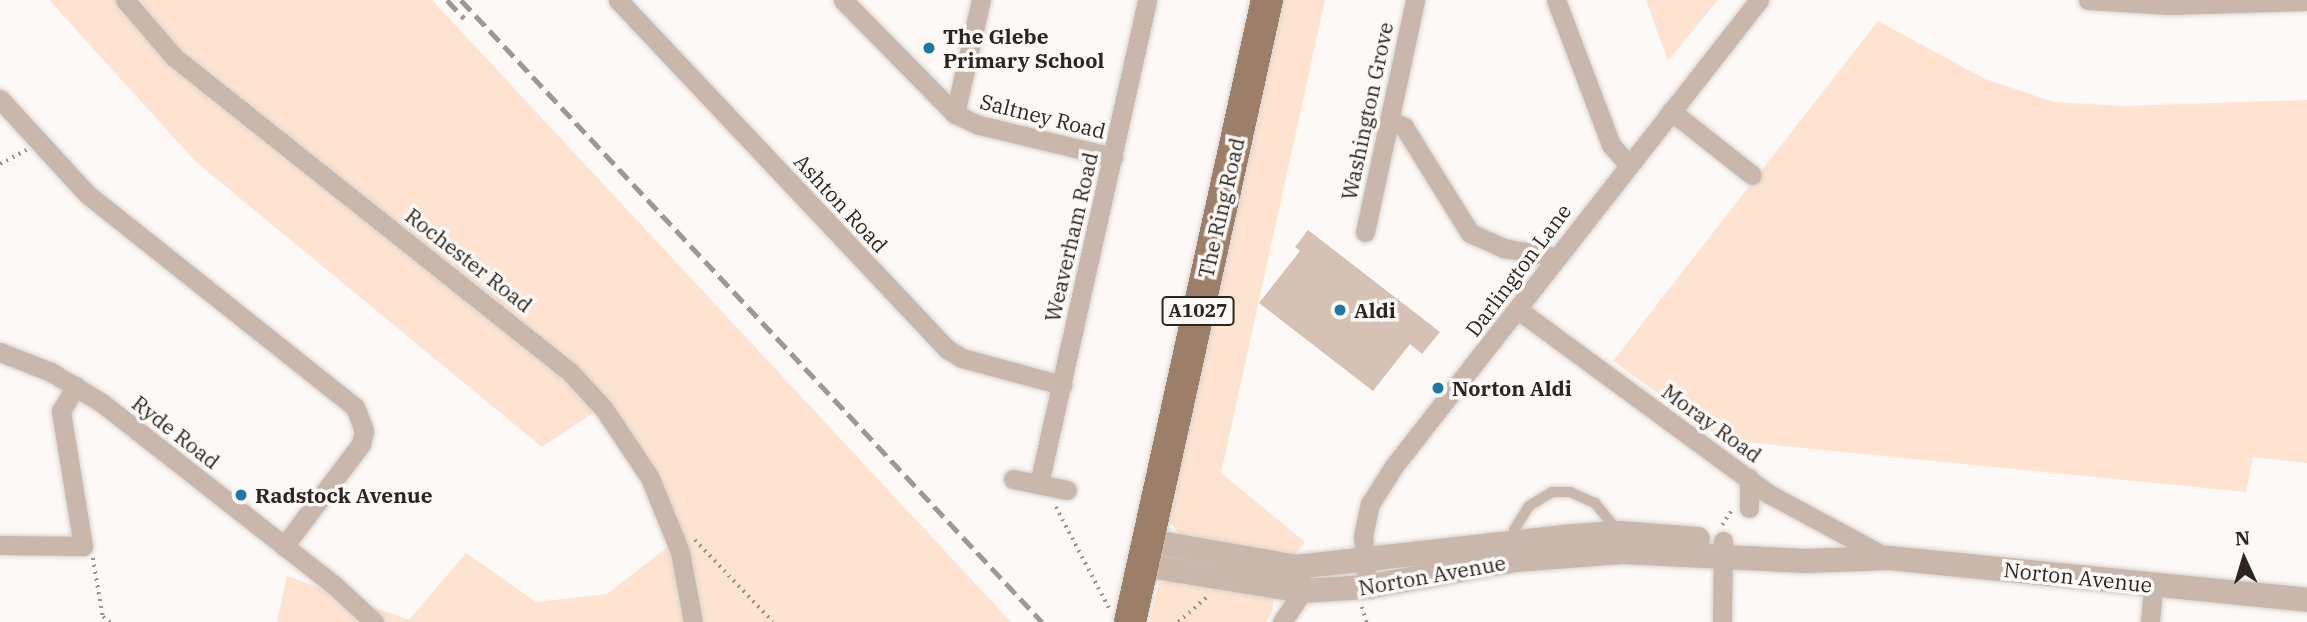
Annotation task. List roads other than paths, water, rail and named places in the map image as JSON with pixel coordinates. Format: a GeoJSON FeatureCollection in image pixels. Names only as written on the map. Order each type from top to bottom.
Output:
{"type":"FeatureCollection","features":[{"type":"Feature","properties":{"kind":"main road","name":"The Ring Road"},"geometry":{"type":"LineString","coordinates":[[1122,619],[1146,553],[1267,0]]}},
{"type":"Feature","properties":{"kind":"street","name":"Rochester Road"},"geometry":{"type":"LineString","coordinates":[[125,0],[174,57],[530,337],[579,381],[627,441],[664,507],[680,552],[693,622]]}},
{"type":"Feature","properties":{"kind":"street","name":"Ashton Road"},"geometry":{"type":"LineString","coordinates":[[618,0],[947,349],[962,358],[1062,384]]}},
{"type":"Feature","properties":{"kind":"street","name":"Saltney Road"},"geometry":{"type":"LineString","coordinates":[[844,0],[955,114],[979,125],[1113,157]]}},
{"type":"Feature","properties":{"kind":"street"},"geometry":{"type":"LineString","coordinates":[[955,114],[981,0]]}},
{"type":"Feature","properties":{"kind":"street","name":"Weaverham Road"},"geometry":{"type":"LineString","coordinates":[[1042,485],[1147,0]]}},
{"type":"Feature","properties":{"kind":"street","name":"Washington Grove"},"geometry":{"type":"LineString","coordinates":[[1365,232],[1415,0]]}},
{"type":"Feature","properties":{"kind":"street"},"geometry":{"type":"LineString","coordinates":[[1556,0],[1611,145],[1629,164]]}},
{"type":"Feature","properties":{"kind":"street","name":"Darlington Lane"},"geometry":{"type":"LineString","coordinates":[[1367,587],[1363,536],[1370,504],[1394,466],[1759,0]]}},
{"type":"Feature","properties":{"kind":"street"},"geometry":{"type":"LineString","coordinates":[[2088,0],[2169,5],[2306,0]]}},
{"type":"Feature","properties":{"kind":"street"},"geometry":{"type":"LineString","coordinates":[[0,99],[37,144],[86,194],[355,407],[363,431],[361,444],[284,546]]}},
{"type":"Feature","properties":{"kind":"street"},"geometry":{"type":"LineString","coordinates":[[1671,111],[1752,175]]}},
{"type":"Feature","properties":{"kind":"street"},"geometry":{"type":"LineString","coordinates":[[1389,120],[1405,127],[1470,233],[1503,248],[1556,257]]}},
{"type":"Feature","properties":{"kind":"street","name":"Moray Road"},"geometry":{"type":"LineString","coordinates":[[1517,309],[1749,478],[1889,558]]}},
{"type":"Feature","properties":{"kind":"street","name":"Ryde Road"},"geometry":{"type":"LineString","coordinates":[[0,352],[76,386],[284,546],[374,622]]}},
{"type":"Feature","properties":{"kind":"street"},"geometry":{"type":"LineString","coordinates":[[0,545],[83,546],[61,411],[76,386]]}},
{"type":"Feature","properties":{"kind":"street"},"geometry":{"type":"LineString","coordinates":[[1741,507],[1749,478]]}},
{"type":"Feature","properties":{"kind":"street"},"geometry":{"type":"LineString","coordinates":[[1013,479],[1067,490]]}},
{"type":"Feature","properties":{"kind":"street","name":"Norton Avenue"},"geometry":{"type":"LineString","coordinates":[[1146,553],[1296,567],[1621,543],[1723,548],[1806,561],[1848,557],[1889,558],[2307,600]]}},
{"type":"Feature","properties":{"kind":"street"},"geometry":{"type":"LineString","coordinates":[[1722,622],[1723,548]]}},
{"type":"Feature","properties":{"kind":"street","name":"Norton Avenue"},"geometry":{"type":"LineString","coordinates":[[1146,553],[1226,580],[1304,591],[1367,587],[1514,551]]}},
{"type":"Feature","properties":{"kind":"street"},"geometry":{"type":"LineString","coordinates":[[1282,622],[1304,591],[1296,567]]}},
{"type":"Feature","properties":{"kind":"street"},"geometry":{"type":"LineString","coordinates":[[2150,622],[2153,585]]}},
{"type":"Feature","properties":{"kind":"lane"},"geometry":{"type":"LineString","coordinates":[[1514,551],[1514,530],[1529,506],[1552,492],[1570,492],[1595,503],[1621,543]]}},
{"type":"Feature","properties":{"kind":"railway"},"geometry":{"type":"LineString","coordinates":[[447,0],[464,18]]}},
{"type":"Feature","properties":{"kind":"railway"},"geometry":{"type":"LineString","coordinates":[[461,0],[1042,622]]}},
{"type":"Feature","properties":{"kind":"place","name":"The Glebe Primary School"},"geometry":{"type":"Point","coordinates":[929,48]}},
{"type":"Feature","properties":{"kind":"place","name":"Aldi"},"geometry":{"type":"Point","coordinates":[1340,310]}},
{"type":"Feature","properties":{"kind":"place","name":"Norton Aldi"},"geometry":{"type":"Point","coordinates":[1438,388]}},
{"type":"Feature","properties":{"kind":"place","name":"Radstock Avenue"},"geometry":{"type":"Point","coordinates":[241,495]}}]}
